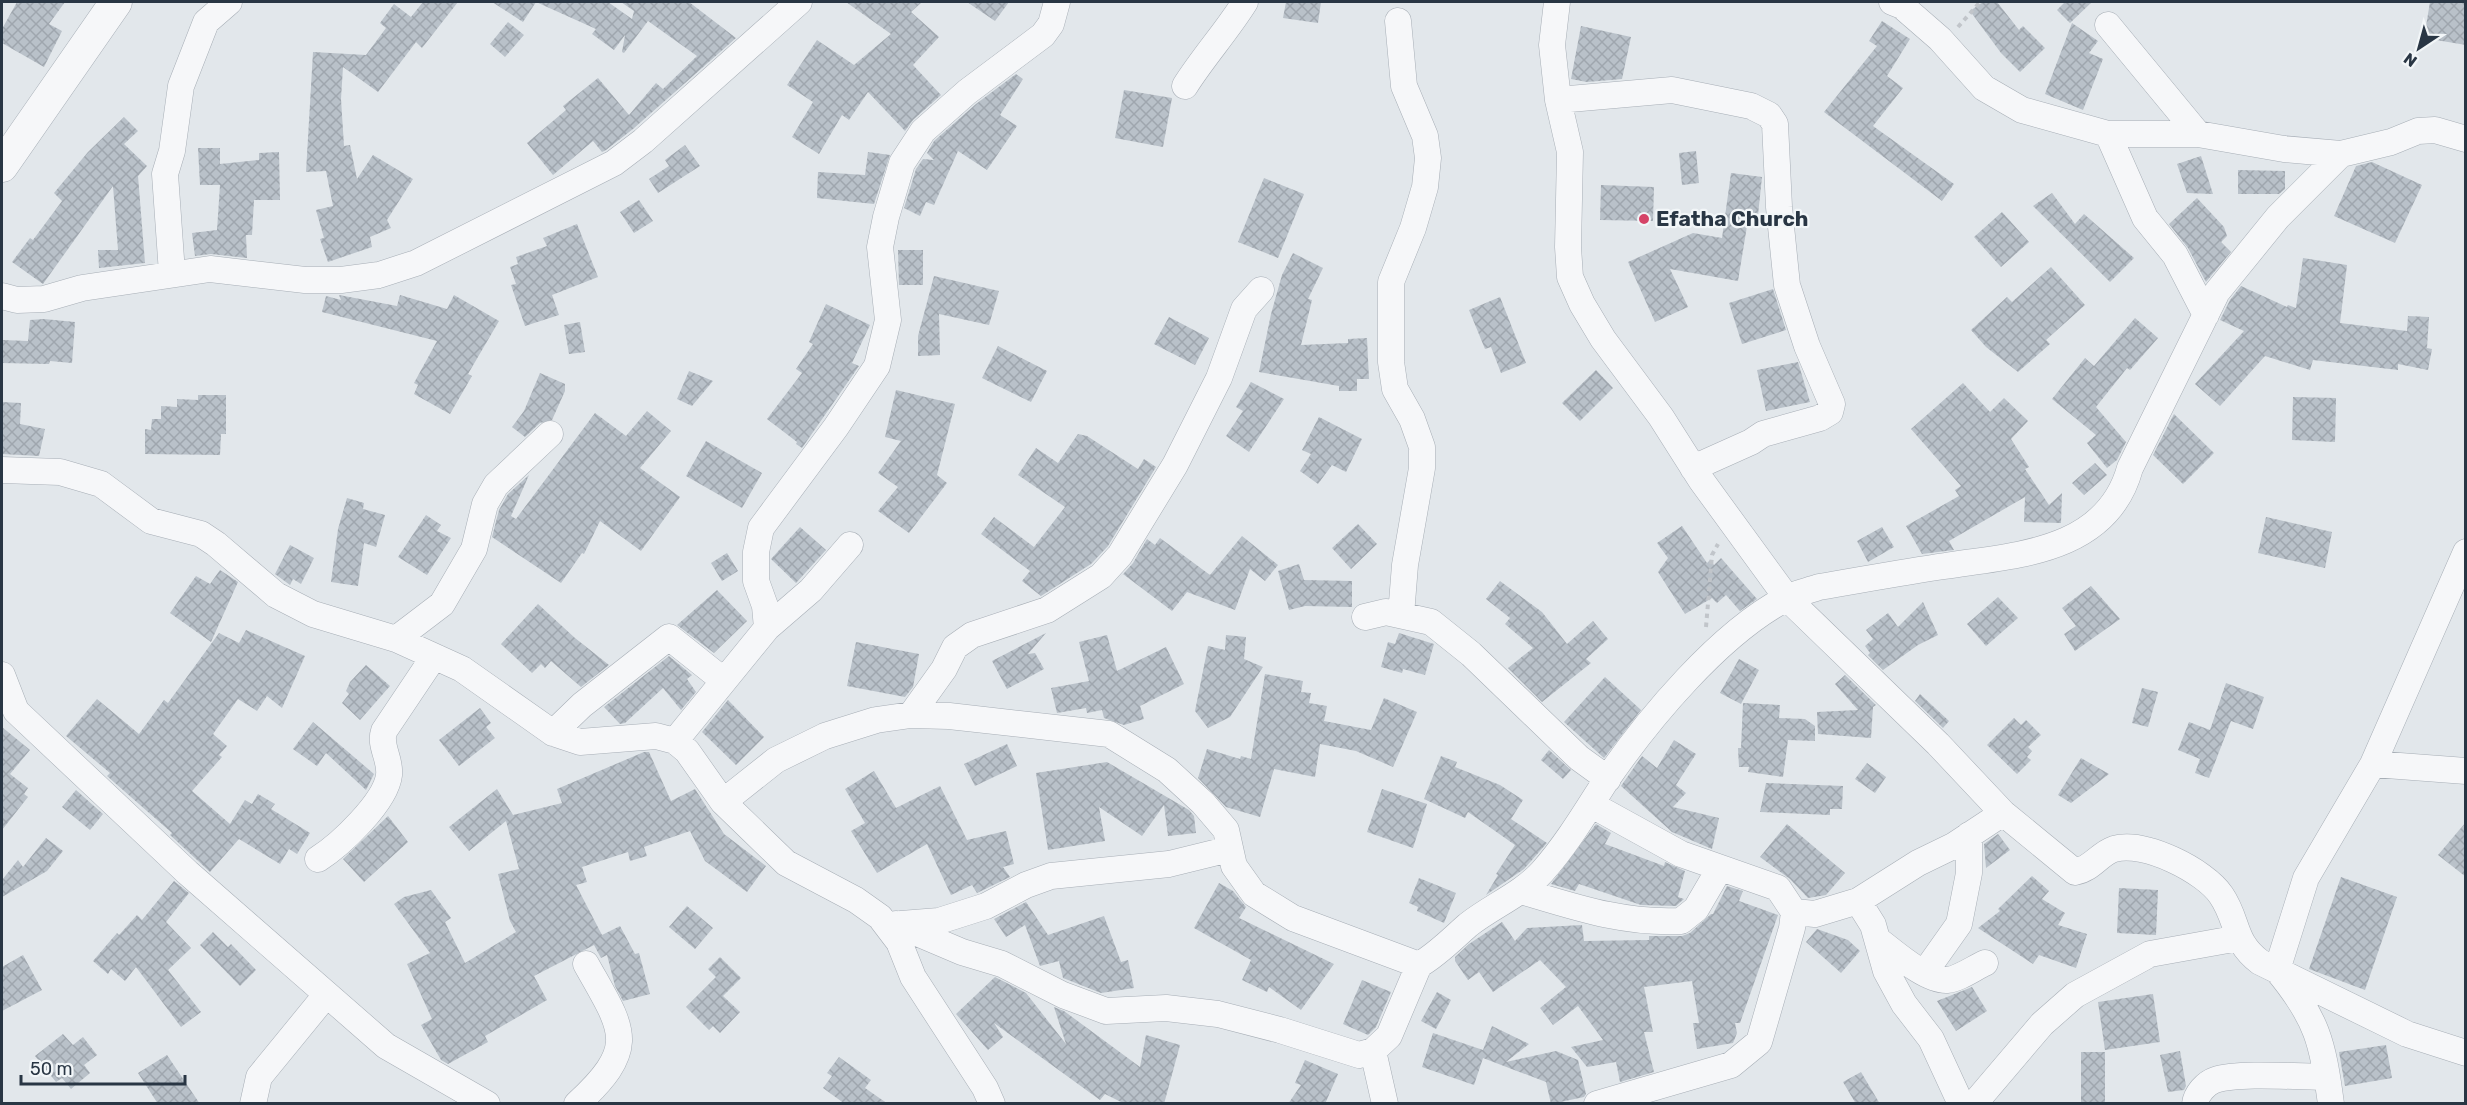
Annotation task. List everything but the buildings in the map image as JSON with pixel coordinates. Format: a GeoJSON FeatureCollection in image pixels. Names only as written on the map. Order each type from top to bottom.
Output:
{"type":"FeatureCollection","features":[{"type":"Feature","properties":{"kind":"street"},"geometry":{"type":"LineString","coordinates":[[2,166],[116,2]]}},
{"type":"Feature","properties":{"kind":"street"},"geometry":{"type":"LineString","coordinates":[[172,273],[165,174],[172,152],[181,86],[206,22],[229,2]]}},
{"type":"Feature","properties":{"kind":"street"},"geometry":{"type":"LineString","coordinates":[[2,296],[17,300],[44,299],[81,288],[210,269],[305,280],[341,280],[379,275],[416,263],[614,163],[643,141],[799,2]]}},
{"type":"Feature","properties":{"kind":"street"},"geometry":{"type":"LineString","coordinates":[[767,628],[765,606],[756,580],[756,552],[761,528],[836,427],[877,366],[888,320],[880,247],[902,163],[923,131],[967,92],[1043,35],[1051,24],[1057,2]]}},
{"type":"Feature","properties":{"kind":"street"},"geometry":{"type":"LineString","coordinates":[[1185,86],[1199,64],[1230,27],[1245,2]]}},
{"type":"Feature","properties":{"kind":"street"},"geometry":{"type":"LineString","coordinates":[[1557,2],[1552,45],[1558,100],[1570,152],[1568,247],[1570,277],[1581,304],[1603,339],[1661,417],[1693,468],[1786,598],[1938,744],[2002,813],[2075,872],[2085,870],[2115,848],[2136,848],[2191,869],[2222,896],[2239,938],[2248,952],[2277,970],[2407,1034],[2437,1046],[2466,1053]]}},
{"type":"Feature","properties":{"kind":"street"},"geometry":{"type":"LineString","coordinates":[[1892,2],[1902,6],[1940,39],[1984,88],[2022,110],[2108,134],[2198,134],[2284,149],[2341,154],[2391,142],[2418,131],[2435,130],[2466,139]]}},
{"type":"Feature","properties":{"kind":"street"},"geometry":{"type":"LineString","coordinates":[[1398,21],[1404,87],[1425,136],[1428,158],[1425,187],[1413,228],[1391,282],[1391,362],[1395,389],[1412,419],[1422,447],[1422,468],[1405,565],[1401,615]]}},
{"type":"Feature","properties":{"kind":"street"},"geometry":{"type":"LineString","coordinates":[[2108,25],[2198,134]]}},
{"type":"Feature","properties":{"kind":"street"},"geometry":{"type":"LineString","coordinates":[[1558,100],[1672,90],[1751,106],[1769,115],[1775,124],[1779,207],[1787,285],[1807,346],[1832,404],[1830,412],[1820,418],[1763,434],[1751,442],[1693,468]]}},
{"type":"Feature","properties":{"kind":"street"},"geometry":{"type":"LineString","coordinates":[[2108,134],[2145,218],[2175,255],[2206,315]]}},
{"type":"Feature","properties":{"kind":"street"},"geometry":{"type":"LineString","coordinates":[[2,470],[60,472],[101,484],[151,521],[201,534],[276,595],[313,614],[396,639],[462,669],[553,733],[580,742],[656,736],[675,741],[687,751],[723,802],[786,863],[856,900],[891,924],[962,952],[1002,964],[1063,995],[1106,1011],[1166,1008],[1218,1014],[1280,1030],[1359,1055],[1373,1051],[1389,1035],[1419,965],[1432,958],[1469,924],[1521,891],[1542,872],[1592,806],[1608,779],[1667,702],[1707,658],[1753,618],[1786,598],[1819,587],[2022,555],[2069,540],[2089,528],[2124,490],[2130,468],[2217,292],[2278,217],[2341,154]]}},
{"type":"Feature","properties":{"kind":"street"},"geometry":{"type":"LineString","coordinates":[[910,716],[944,669],[955,647],[972,635],[1047,610],[1101,576],[1120,555],[1175,465],[1219,378],[1244,309],[1261,290]]}},
{"type":"Feature","properties":{"kind":"street"},"geometry":{"type":"LineString","coordinates":[[396,639],[442,604],[474,549],[485,504],[496,485],[550,434]]}},
{"type":"Feature","properties":{"kind":"street"},"geometry":{"type":"LineString","coordinates":[[675,741],[767,628],[811,590],[850,545]]}},
{"type":"Feature","properties":{"kind":"street"},"geometry":{"type":"LineString","coordinates":[[2277,970],[2306,878],[2373,764],[2459,589],[2466,552]]}},
{"type":"Feature","properties":{"kind":"street"},"geometry":{"type":"LineString","coordinates":[[1365,617],[1386,612],[1431,622],[1447,634],[1579,758],[1608,779]]}},
{"type":"Feature","properties":{"kind":"street"},"geometry":{"type":"LineString","coordinates":[[553,733],[582,705],[669,638],[723,680]]}},
{"type":"Feature","properties":{"kind":"street"},"geometry":{"type":"LineString","coordinates":[[318,859],[339,846],[385,788],[389,767],[381,741],[384,730],[433,657]]}},
{"type":"Feature","properties":{"kind":"street"},"geometry":{"type":"LineString","coordinates":[[2,675],[9,713],[188,873],[386,1046],[487,1104]]}},
{"type":"Feature","properties":{"kind":"street"},"geometry":{"type":"LineString","coordinates":[[723,802],[776,760],[825,736],[876,720],[910,716],[949,716],[1109,734],[1167,770],[1203,803],[1226,830],[1234,866],[1254,894],[1293,918],[1419,965]]}},
{"type":"Feature","properties":{"kind":"street"},"geometry":{"type":"LineString","coordinates":[[2373,764],[2466,771]]}},
{"type":"Feature","properties":{"kind":"street"},"geometry":{"type":"LineString","coordinates":[[1592,806],[1681,854],[1778,888],[1794,912],[1759,1042],[1748,1054],[1731,1065],[1597,1104]]}},
{"type":"Feature","properties":{"kind":"street"},"geometry":{"type":"LineString","coordinates":[[1794,912],[1828,912],[1841,905],[1857,901],[1918,863],[1953,846],[2002,813]]}},
{"type":"Feature","properties":{"kind":"street"},"geometry":{"type":"LineString","coordinates":[[1925,972],[1959,924],[1969,873],[1969,835]]}},
{"type":"Feature","properties":{"kind":"street"},"geometry":{"type":"LineString","coordinates":[[891,924],[939,921],[986,906],[1026,885],[1051,876],[1169,864],[1230,849]]}},
{"type":"Feature","properties":{"kind":"street"},"geometry":{"type":"LineString","coordinates":[[1521,891],[1589,913],[1620,919],[1681,921],[1696,909],[1720,868]]}},
{"type":"Feature","properties":{"kind":"street"},"geometry":{"type":"LineString","coordinates":[[1857,901],[1873,925],[1886,971],[1904,1004],[1931,1039],[1961,1104]]}},
{"type":"Feature","properties":{"kind":"street"},"geometry":{"type":"LineString","coordinates":[[891,924],[913,977],[986,1088],[992,1104]]}},
{"type":"Feature","properties":{"kind":"street"},"geometry":{"type":"LineString","coordinates":[[1974,1104],[2042,1024],[2075,995],[2150,954],[2239,938]]}},
{"type":"Feature","properties":{"kind":"street"},"geometry":{"type":"LineString","coordinates":[[1878,940],[1925,972],[1946,980],[1985,963]]}},
{"type":"Feature","properties":{"kind":"street"},"geometry":{"type":"LineString","coordinates":[[577,1104],[601,1082],[618,1057],[621,1042],[616,1017],[586,964]]}},
{"type":"Feature","properties":{"kind":"street"},"geometry":{"type":"LineString","coordinates":[[2277,970],[2295,992],[2317,1028],[2331,1104]]}},
{"type":"Feature","properties":{"kind":"street"},"geometry":{"type":"LineString","coordinates":[[253,1104],[258,1077],[326,995]]}},
{"type":"Feature","properties":{"kind":"street"},"geometry":{"type":"LineString","coordinates":[[1373,1051],[1385,1104]]}},
{"type":"Feature","properties":{"kind":"street"},"geometry":{"type":"LineString","coordinates":[[2195,1104],[2196,1098],[2204,1088],[2215,1080],[2253,1077],[2327,1077]]}},
{"type":"Feature","properties":{"kind":"path"},"geometry":{"type":"LineString","coordinates":[[1940,39],[1954,32],[1980,2]]}},
{"type":"Feature","properties":{"kind":"path"},"geometry":{"type":"LineString","coordinates":[[1707,658],[1706,615],[1712,555],[1733,524]]}},
{"type":"Feature","properties":{"kind":"place","name":"Efatha Church"},"geometry":{"type":"Point","coordinates":[1644,219]}}]}
